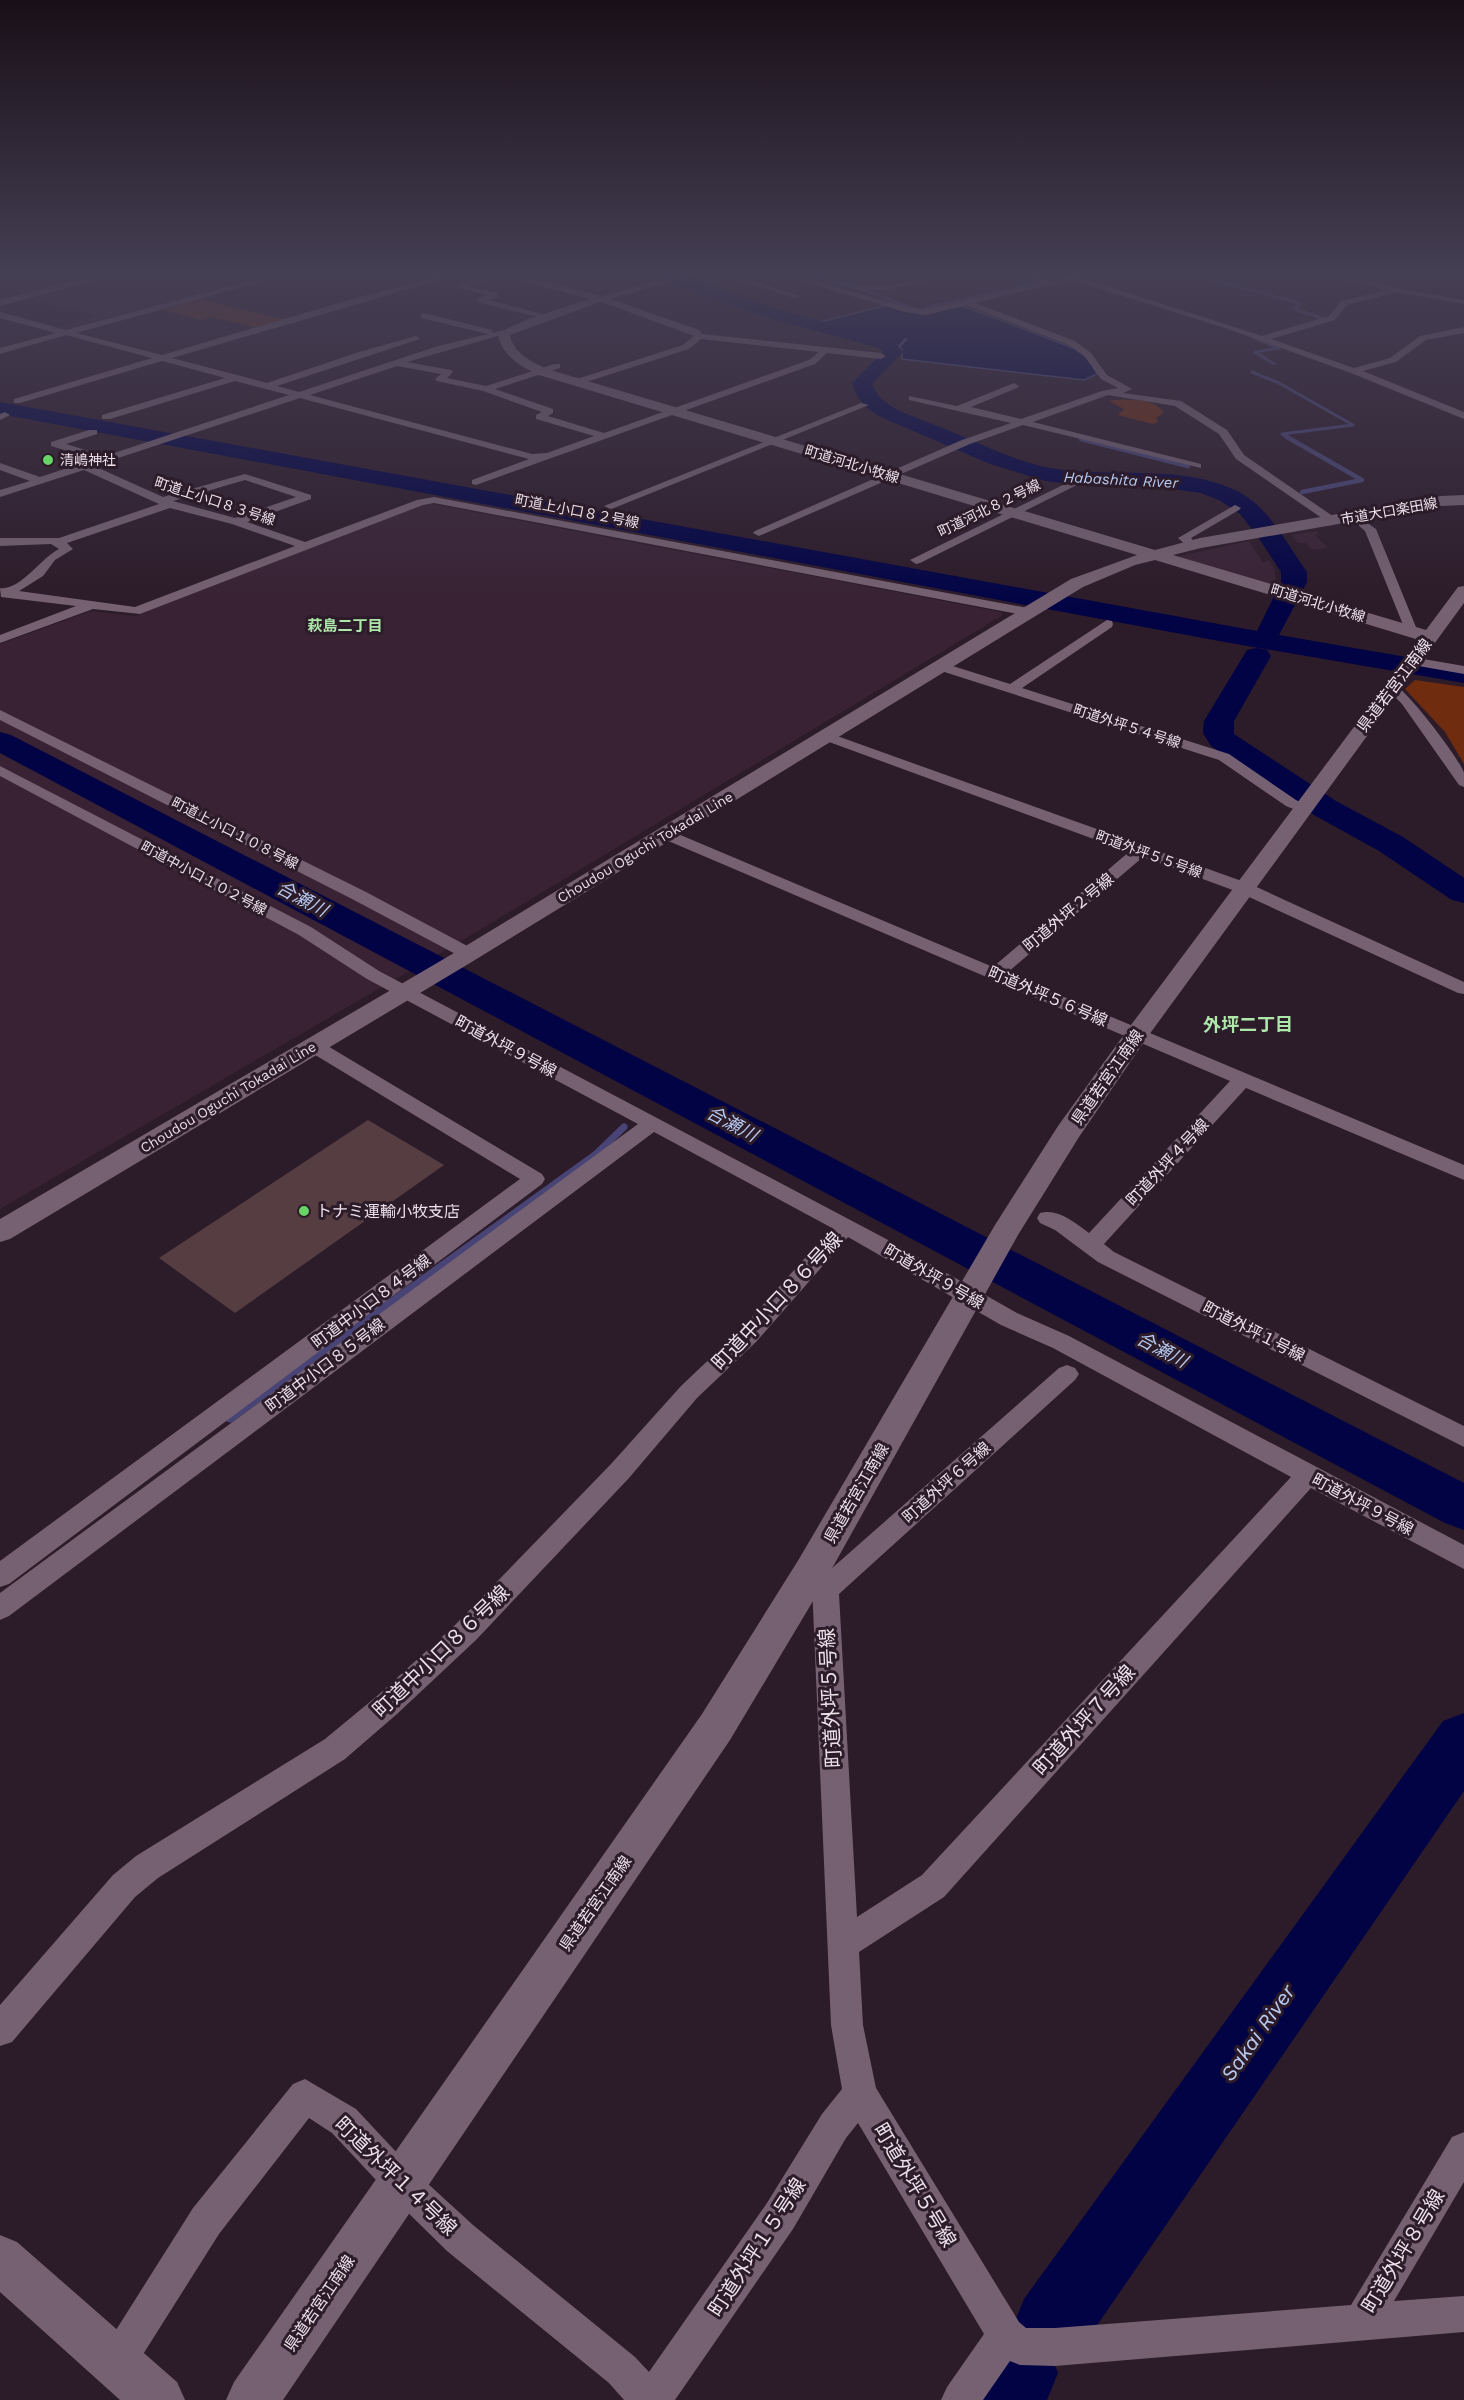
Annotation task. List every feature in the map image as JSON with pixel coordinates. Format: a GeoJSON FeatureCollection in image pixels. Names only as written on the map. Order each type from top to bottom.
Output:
{"type":"FeatureCollection","features":[{"type":"Feature","properties":{"kind":"street"},"geometry":{"type":"LineString","coordinates":[[17,401],[78,383]]}},
{"type":"Feature","properties":{"kind":"street"},"geometry":{"type":"LineString","coordinates":[[106,417],[216,383]]}},
{"type":"Feature","properties":{"kind":"street"},"geometry":{"type":"LineString","coordinates":[[257,383],[532,457],[546,456]]}},
{"type":"Feature","properties":{"kind":"street"},"geometry":{"type":"LineString","coordinates":[[268,386],[277,383]]}},
{"type":"Feature","properties":{"kind":"street"},"geometry":{"type":"LineString","coordinates":[[0,494],[332,383]]}},
{"type":"Feature","properties":{"kind":"street"},"geometry":{"type":"LineString","coordinates":[[461,383],[550,411],[541,416],[542,418],[603,436]]}},
{"type":"Feature","properties":{"kind":"street"},"geometry":{"type":"LineString","coordinates":[[486,389],[504,383]]}},
{"type":"Feature","properties":{"kind":"street","name":"町道河北小牧線"},"geometry":{"type":"LineString","coordinates":[[580,383],[1421,635]]}},
{"type":"Feature","properties":{"kind":"street"},"geometry":{"type":"LineString","coordinates":[[476,483],[753,383]]}},
{"type":"Feature","properties":{"kind":"street"},"geometry":{"type":"LineString","coordinates":[[759,533],[961,444],[1106,393],[1127,389],[1116,383]]}},
{"type":"Feature","properties":{"kind":"street"},"geometry":{"type":"LineString","coordinates":[[1383,383],[1464,416]]}},
{"type":"Feature","properties":{"kind":"street"},"geometry":{"type":"LineString","coordinates":[[952,408],[1012,385],[961,407],[1018,423]]}},
{"type":"Feature","properties":{"kind":"street"},"geometry":{"type":"LineString","coordinates":[[1106,393],[1178,403],[1222,432],[1240,457],[1333,521]]}},
{"type":"Feature","properties":{"kind":"street"},"geometry":{"type":"LineString","coordinates":[[912,398],[1194,467]]}},
{"type":"Feature","properties":{"kind":"street"},"geometry":{"type":"LineString","coordinates":[[610,506],[864,405]]}},
{"type":"Feature","properties":{"kind":"street"},"geometry":{"type":"LineString","coordinates":[[93,432],[56,444],[105,459]]}},
{"type":"Feature","properties":{"kind":"street"},"geometry":{"type":"LineString","coordinates":[[0,466],[38,480]]}},
{"type":"Feature","properties":{"kind":"street","name":"町道上小口８３号線"},"geometry":{"type":"LineString","coordinates":[[84,466],[166,503],[237,522],[305,546]]}},
{"type":"Feature","properties":{"kind":"street"},"geometry":{"type":"LineString","coordinates":[[0,542],[37,539],[59,542],[245,477],[307,497],[237,522]]}},
{"type":"Feature","properties":{"kind":"street","name":"町道河北８２号線"},"geometry":{"type":"LineString","coordinates":[[916,560],[1075,482]]}},
{"type":"Feature","properties":{"kind":"street","name":"町道上小口８２号線"},"geometry":{"type":"LineString","coordinates":[[92,605],[136,611],[421,502],[434,500],[1039,605]]}},
{"type":"Feature","properties":{"kind":"street","name":"市道大口楽田線"},"geometry":{"type":"LineString","coordinates":[[1314,524],[1441,501],[1464,500]]}},
{"type":"Feature","properties":{"kind":"street"},"geometry":{"type":"LineString","coordinates":[[1192,545],[1184,538],[1235,508]]}},
{"type":"Feature","properties":{"kind":"street"},"geometry":{"type":"LineString","coordinates":[[1356,518],[1370,529],[1421,635]]}},
{"type":"Feature","properties":{"kind":"street","name":"Choudou Oguchi Tokadai Line"},"geometry":{"type":"LineString","coordinates":[[0,1232],[466,956],[1039,605],[1104,571],[1155,554],[1249,534],[1314,524]]}},
{"type":"Feature","properties":{"kind":"street"},"geometry":{"type":"LineString","coordinates":[[3,593],[29,580],[39,573],[51,557],[67,549],[59,542]]}},
{"type":"Feature","properties":{"kind":"street","name":"県道若宮江南線"},"geometry":{"type":"LineString","coordinates":[[252,2400],[819,1580],[970,1293],[1005,1232],[1068,1132],[1137,1034],[1402,675],[1421,635],[1464,591]]}},
{"type":"Feature","properties":{"kind":"street"},"geometry":{"type":"LineString","coordinates":[[3,593],[92,605]]}},
{"type":"Feature","properties":{"kind":"street"},"geometry":{"type":"LineString","coordinates":[[0,639],[92,605]]}},
{"type":"Feature","properties":{"kind":"street"},"geometry":{"type":"LineString","coordinates":[[1011,688],[1107,624]]}},
{"type":"Feature","properties":{"kind":"street","name":"町道外坪５４号線"},"geometry":{"type":"LineString","coordinates":[[940,666],[1224,757],[1291,803],[1308,802]]}},
{"type":"Feature","properties":{"kind":"street"},"geometry":{"type":"LineString","coordinates":[[1464,670],[1402,675],[1407,701],[1464,782]]}},
{"type":"Feature","properties":{"kind":"street","name":"町道上小口１０８号線"},"geometry":{"type":"LineString","coordinates":[[0,714],[360,896],[466,956]]}},
{"type":"Feature","properties":{"kind":"street","name":"町道外坪５５号線"},"geometry":{"type":"LineString","coordinates":[[826,736],[1244,888],[1464,989]]}},
{"type":"Feature","properties":{"kind":"street","name":"町道中小口１０２号線"},"geometry":{"type":"LineString","coordinates":[[0,770],[305,931],[373,975],[407,991]]}},
{"type":"Feature","properties":{"kind":"street","name":"町道外坪５６号線"},"geometry":{"type":"LineString","coordinates":[[665,834],[1464,1173]]}},
{"type":"Feature","properties":{"kind":"street"},"geometry":{"type":"LineString","coordinates":[[1000,976],[1145,852]]}},
{"type":"Feature","properties":{"kind":"street","name":"町道外坪９号線"},"geometry":{"type":"LineString","coordinates":[[407,991],[970,1293],[1010,1319],[1061,1342],[1464,1558]]}},
{"type":"Feature","properties":{"kind":"street","name":"町道中小口８４号線"},"geometry":{"type":"LineString","coordinates":[[0,1576],[535,1179],[314,1046]]}},
{"type":"Feature","properties":{"kind":"street","name":"町道外坪４号線"},"geometry":{"type":"LineString","coordinates":[[1091,1245],[1243,1079]]}},
{"type":"Feature","properties":{"kind":"street","name":"町道中小口８５号線"},"geometry":{"type":"LineString","coordinates":[[0,1608],[652,1124]]}},
{"type":"Feature","properties":{"kind":"street","name":"町道外坪１号線"},"geometry":{"type":"LineString","coordinates":[[1048,1218],[1063,1225],[1106,1257],[1464,1437]]}},
{"type":"Feature","properties":{"kind":"street","name":"町道中小口８６号線"},"geometry":{"type":"LineString","coordinates":[[0,2030],[124,1886],[147,1867],[335,1749],[466,1632],[620,1470],[689,1392],[748,1336],[845,1227]]}},
{"type":"Feature","properties":{"kind":"street","name":"町道外坪６号線"},"geometry":{"type":"LineString","coordinates":[[819,1580],[1067,1374]]}},
{"type":"Feature","properties":{"kind":"street","name":"町道外坪７号線"},"geometry":{"type":"LineString","coordinates":[[843,1944],[933,1886],[1308,1474]]}},
{"type":"Feature","properties":{"kind":"street","name":"町道外坪５号線"},"geometry":{"type":"LineString","coordinates":[[819,1580],[847,2025],[860,2094],[1027,2342]]}},
{"type":"Feature","properties":{"kind":"street","name":"町道外坪１５号線"},"geometry":{"type":"LineString","coordinates":[[651,2400],[774,2225],[834,2126],[860,2094]]}},
{"type":"Feature","properties":{"kind":"street","name":"町道外坪１４号線"},"geometry":{"type":"LineString","coordinates":[[117,2362],[206,2221],[305,2096],[344,2121],[402,2183],[460,2238],[622,2370],[651,2400]]}},
{"type":"Feature","properties":{"kind":"street","name":"町道外坪８号線"},"geometry":{"type":"LineString","coordinates":[[1361,2322],[1464,2149]]}},
{"type":"Feature","properties":{"kind":"street"},"geometry":{"type":"LineString","coordinates":[[0,2259],[159,2400]]}},
{"type":"Feature","properties":{"kind":"street"},"geometry":{"type":"LineString","coordinates":[[960,2400],[1027,2342],[1464,2314]]}},
{"type":"Feature","properties":{"kind":"shaded area"},"geometry":{"type":"Polygon","coordinates":[[[1109,401],[1147,402],[1164,412],[1156,418],[1158,422],[1153,424],[1118,415],[1124,409],[1109,401]]]}},
{"type":"Feature","properties":{"kind":"shaded area"},"geometry":{"type":"Polygon","coordinates":[[[427,503],[1001,612],[1003,615],[473,934],[0,1209],[0,644],[91,611],[135,616],[427,503]]]}},
{"type":"Feature","properties":{"kind":"shaded area"},"geometry":{"type":"Polygon","coordinates":[[[1316,531],[1319,534],[1315,535],[1328,548],[1312,550],[1306,543],[1298,543],[1291,535],[1316,531]]]}},
{"type":"Feature","properties":{"kind":"shaded area"},"geometry":{"type":"Polygon","coordinates":[[[1249,541],[1263,563],[1269,560],[1274,568],[1276,577],[1273,585],[1180,559],[1180,556],[1249,541]]]}},
{"type":"Feature","properties":{"kind":"shaded area"},"geometry":{"type":"Polygon","coordinates":[[[1415,680],[1464,687],[1464,764],[1445,732],[1405,689],[1415,680]]]}},
{"type":"Feature","properties":{"kind":"building","name":"トナミ運輸小牧支店"},"geometry":{"type":"Polygon","coordinates":[[[368,1120],[444,1165],[235,1313],[159,1258],[368,1120]]]}},
{"type":"Feature","properties":{"kind":"waterway","name":"Habashita River"},"geometry":{"type":"LineString","coordinates":[[862,383],[867,397],[875,405],[890,413],[998,459],[1030,470],[1084,479],[1159,480],[1184,483],[1208,487],[1229,496],[1255,516],[1294,572],[1294,582],[1269,630]]}},
{"type":"Feature","properties":{"kind":"waterway"},"geometry":{"type":"LineString","coordinates":[[1279,383],[1353,425],[1282,434],[1290,439]]}},
{"type":"Feature","properties":{"kind":"waterway"},"geometry":{"type":"LineString","coordinates":[[0,408],[1230,635],[1464,675]]}},
{"type":"Feature","properties":{"kind":"waterway"},"geometry":{"type":"LineString","coordinates":[[1287,437],[1362,480],[1302,492]]}},
{"type":"Feature","properties":{"kind":"waterway"},"geometry":{"type":"LineString","coordinates":[[1081,439],[1188,466]]}},
{"type":"Feature","properties":{"kind":"waterway","name":"Habashita River"},"geometry":{"type":"LineString","coordinates":[[1257,656],[1219,721],[1218,733],[1222,740],[1325,808],[1391,844],[1464,893]]}},
{"type":"Feature","properties":{"kind":"waterway","name":"合瀬川"},"geometry":{"type":"LineString","coordinates":[[0,741],[1464,1508]]}},
{"type":"Feature","properties":{"kind":"waterway"},"geometry":{"type":"LineString","coordinates":[[388,1304],[596,1154],[624,1127]]}},
{"type":"Feature","properties":{"kind":"waterway"},"geometry":{"type":"LineString","coordinates":[[230,1418],[390,1302]]}},
{"type":"Feature","properties":{"kind":"waterway","name":"Sakai River"},"geometry":{"type":"LineString","coordinates":[[1051,2326],[1464,1741]]}},
{"type":"Feature","properties":{"kind":"waterway","name":"Sakai River"},"geometry":{"type":"LineString","coordinates":[[1001,2400],[1019,2373]]}},
{"type":"Feature","properties":{"kind":"place","name":"清嶋神社"},"geometry":{"type":"Point","coordinates":[48,460]}},
{"type":"Feature","properties":{"kind":"place","name":"トナミ運輸小牧支店"},"geometry":{"type":"Point","coordinates":[304,1211]}},
{"type":"Feature","properties":{"kind":"district","name":"萩島二丁目"},"geometry":{"type":"Point","coordinates":[345,626]}},
{"type":"Feature","properties":{"kind":"district","name":"外坪二丁目"},"geometry":{"type":"Point","coordinates":[1248,1025]}}]}
